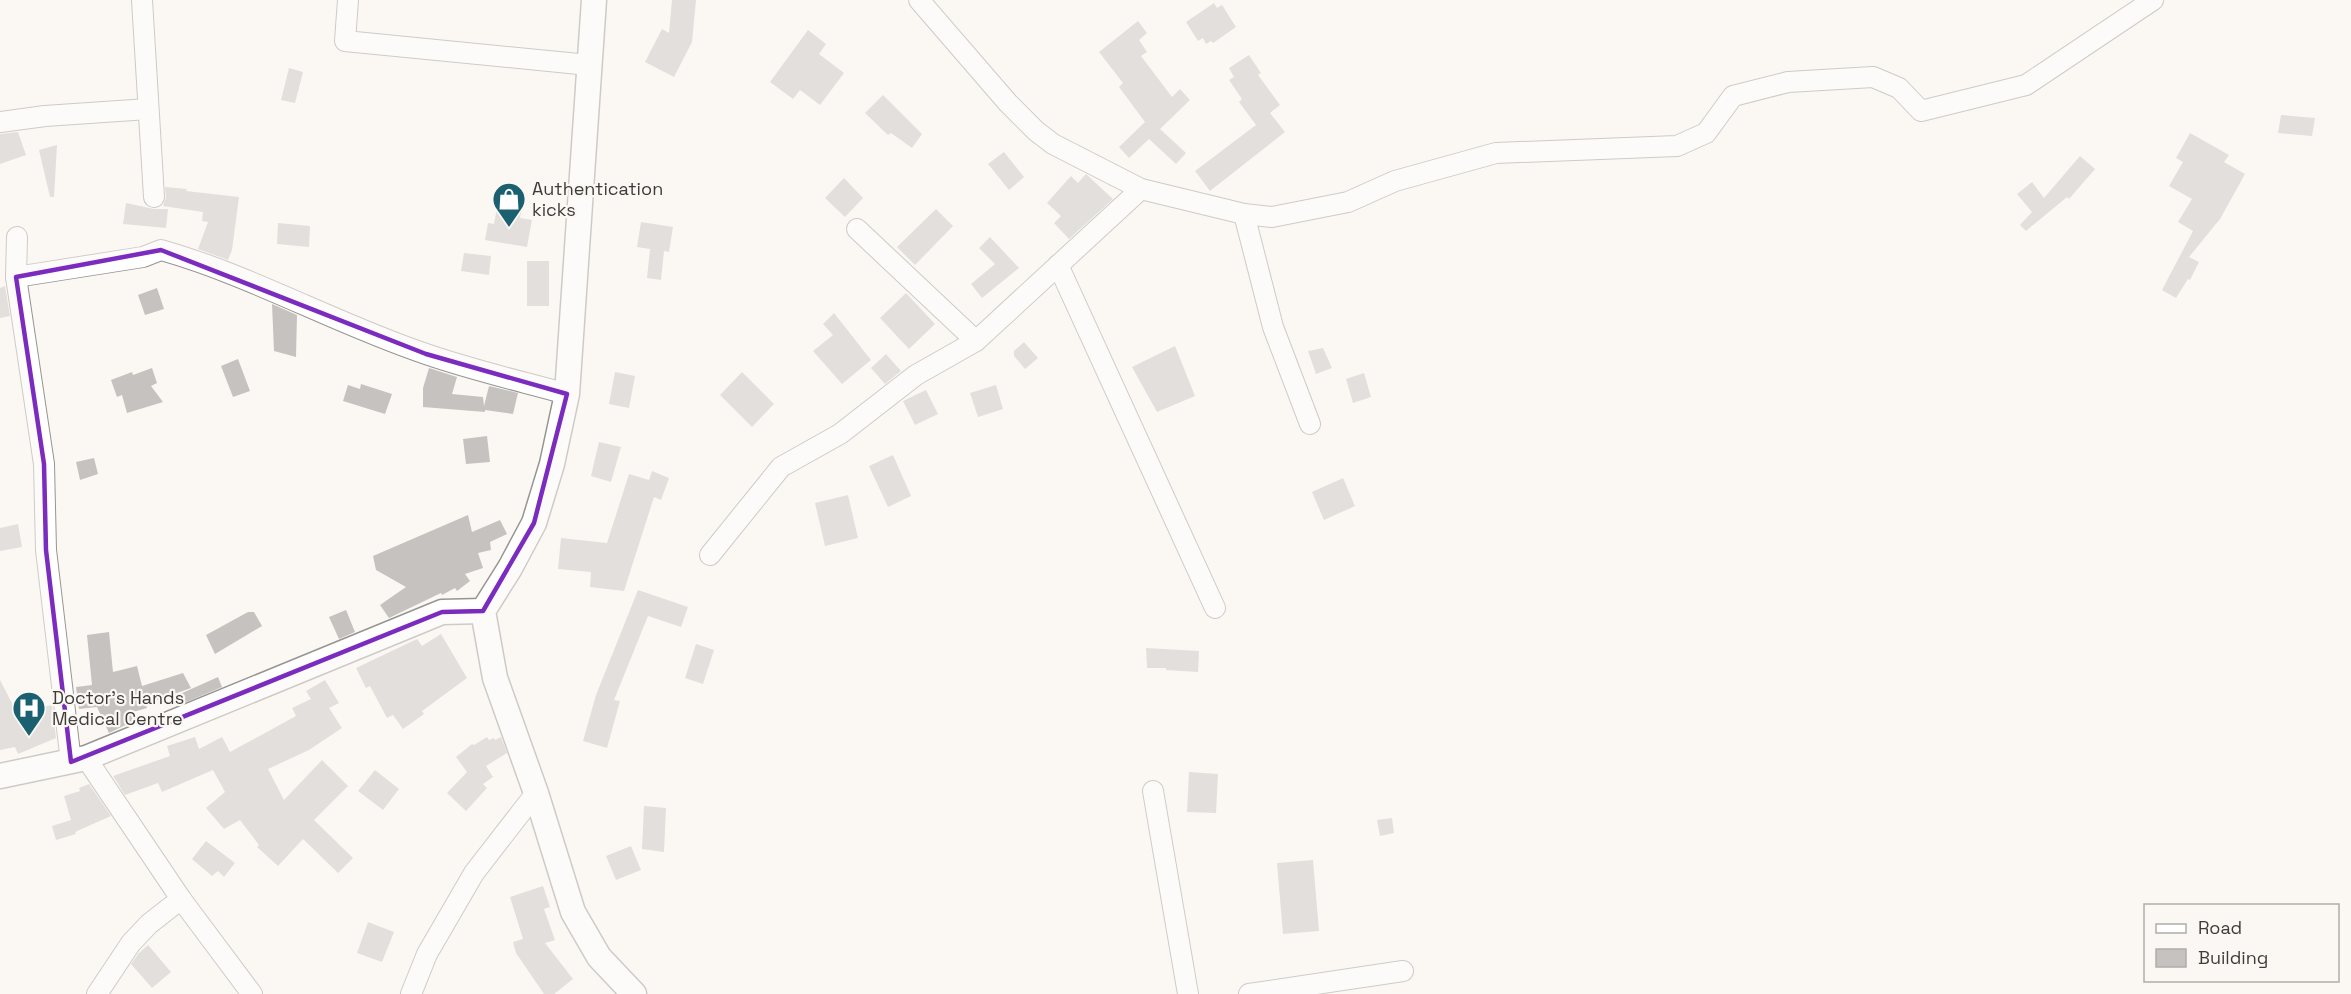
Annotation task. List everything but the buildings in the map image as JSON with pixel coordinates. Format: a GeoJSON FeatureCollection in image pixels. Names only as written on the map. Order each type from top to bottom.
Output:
{"type":"FeatureCollection","features":[{"type":"Feature","properties":{"kind":"street"},"geometry":{"type":"LineString","coordinates":[[142,0],[154,196]]}},
{"type":"Feature","properties":{"kind":"street"},"geometry":{"type":"LineString","coordinates":[[348,0],[345,41],[588,65]]}},
{"type":"Feature","properties":{"kind":"street"},"geometry":{"type":"LineString","coordinates":[[594,0],[567,394],[552,464],[534,522],[510,568],[483,611],[495,678],[536,793],[573,912],[599,957],[634,994]]}},
{"type":"Feature","properties":{"kind":"street"},"geometry":{"type":"LineString","coordinates":[[919,0],[1036,131],[1070,154],[1141,189],[1244,214],[1272,217],[1348,202],[1395,182],[1496,153],[1677,146],[1706,133],[1733,96],[1788,82],[1873,76],[1899,88],[1921,111],[2026,85],[2153,0]]}},
{"type":"Feature","properties":{"kind":"street"},"geometry":{"type":"LineString","coordinates":[[0,122],[45,116],[148,109]]}},
{"type":"Feature","properties":{"kind":"street"},"geometry":{"type":"LineString","coordinates":[[710,555],[781,467],[840,434],[916,375],[976,341],[1141,189]]}},
{"type":"Feature","properties":{"kind":"street"},"geometry":{"type":"LineString","coordinates":[[1244,214],[1273,327],[1310,424]]}},
{"type":"Feature","properties":{"kind":"street"},"geometry":{"type":"LineString","coordinates":[[857,229],[976,341]]}},
{"type":"Feature","properties":{"kind":"street"},"geometry":{"type":"LineString","coordinates":[[17,237],[16,277],[44,464],[46,550],[79,760],[252,994]]}},
{"type":"Feature","properties":{"kind":"street"},"geometry":{"type":"LineString","coordinates":[[16,277],[143,257],[161,250],[244,279],[426,354],[567,394]]}},
{"type":"Feature","properties":{"kind":"street"},"geometry":{"type":"LineString","coordinates":[[1058,265],[1215,608]]}},
{"type":"Feature","properties":{"kind":"street"},"geometry":{"type":"LineString","coordinates":[[0,776],[79,760],[442,612],[483,611]]}},
{"type":"Feature","properties":{"kind":"street"},"geometry":{"type":"LineString","coordinates":[[1153,791],[1188,994]]}},
{"type":"Feature","properties":{"kind":"street"},"geometry":{"type":"LineString","coordinates":[[411,994],[427,954],[474,873],[536,793]]}},
{"type":"Feature","properties":{"kind":"street"},"geometry":{"type":"LineString","coordinates":[[97,994],[131,943],[149,924],[181,899]]}},
{"type":"Feature","properties":{"kind":"street"},"geometry":{"type":"LineString","coordinates":[[1249,994],[1403,971]]}},
{"type":"Feature","properties":{"kind":"highlighted area"},"geometry":{"type":"Polygon","coordinates":[[[161,250],[426,354],[567,394],[534,523],[483,611],[442,612],[71,762],[46,550],[44,464],[16,277],[161,250]]]}},
{"type":"Feature","properties":{"kind":"place","name":"Authentication kicks"},"geometry":{"type":"Point","coordinates":[509,228]}},
{"type":"Feature","properties":{"kind":"place","name":"Doctor's Hands Medical Centre"},"geometry":{"type":"Point","coordinates":[29,737]}}]}
